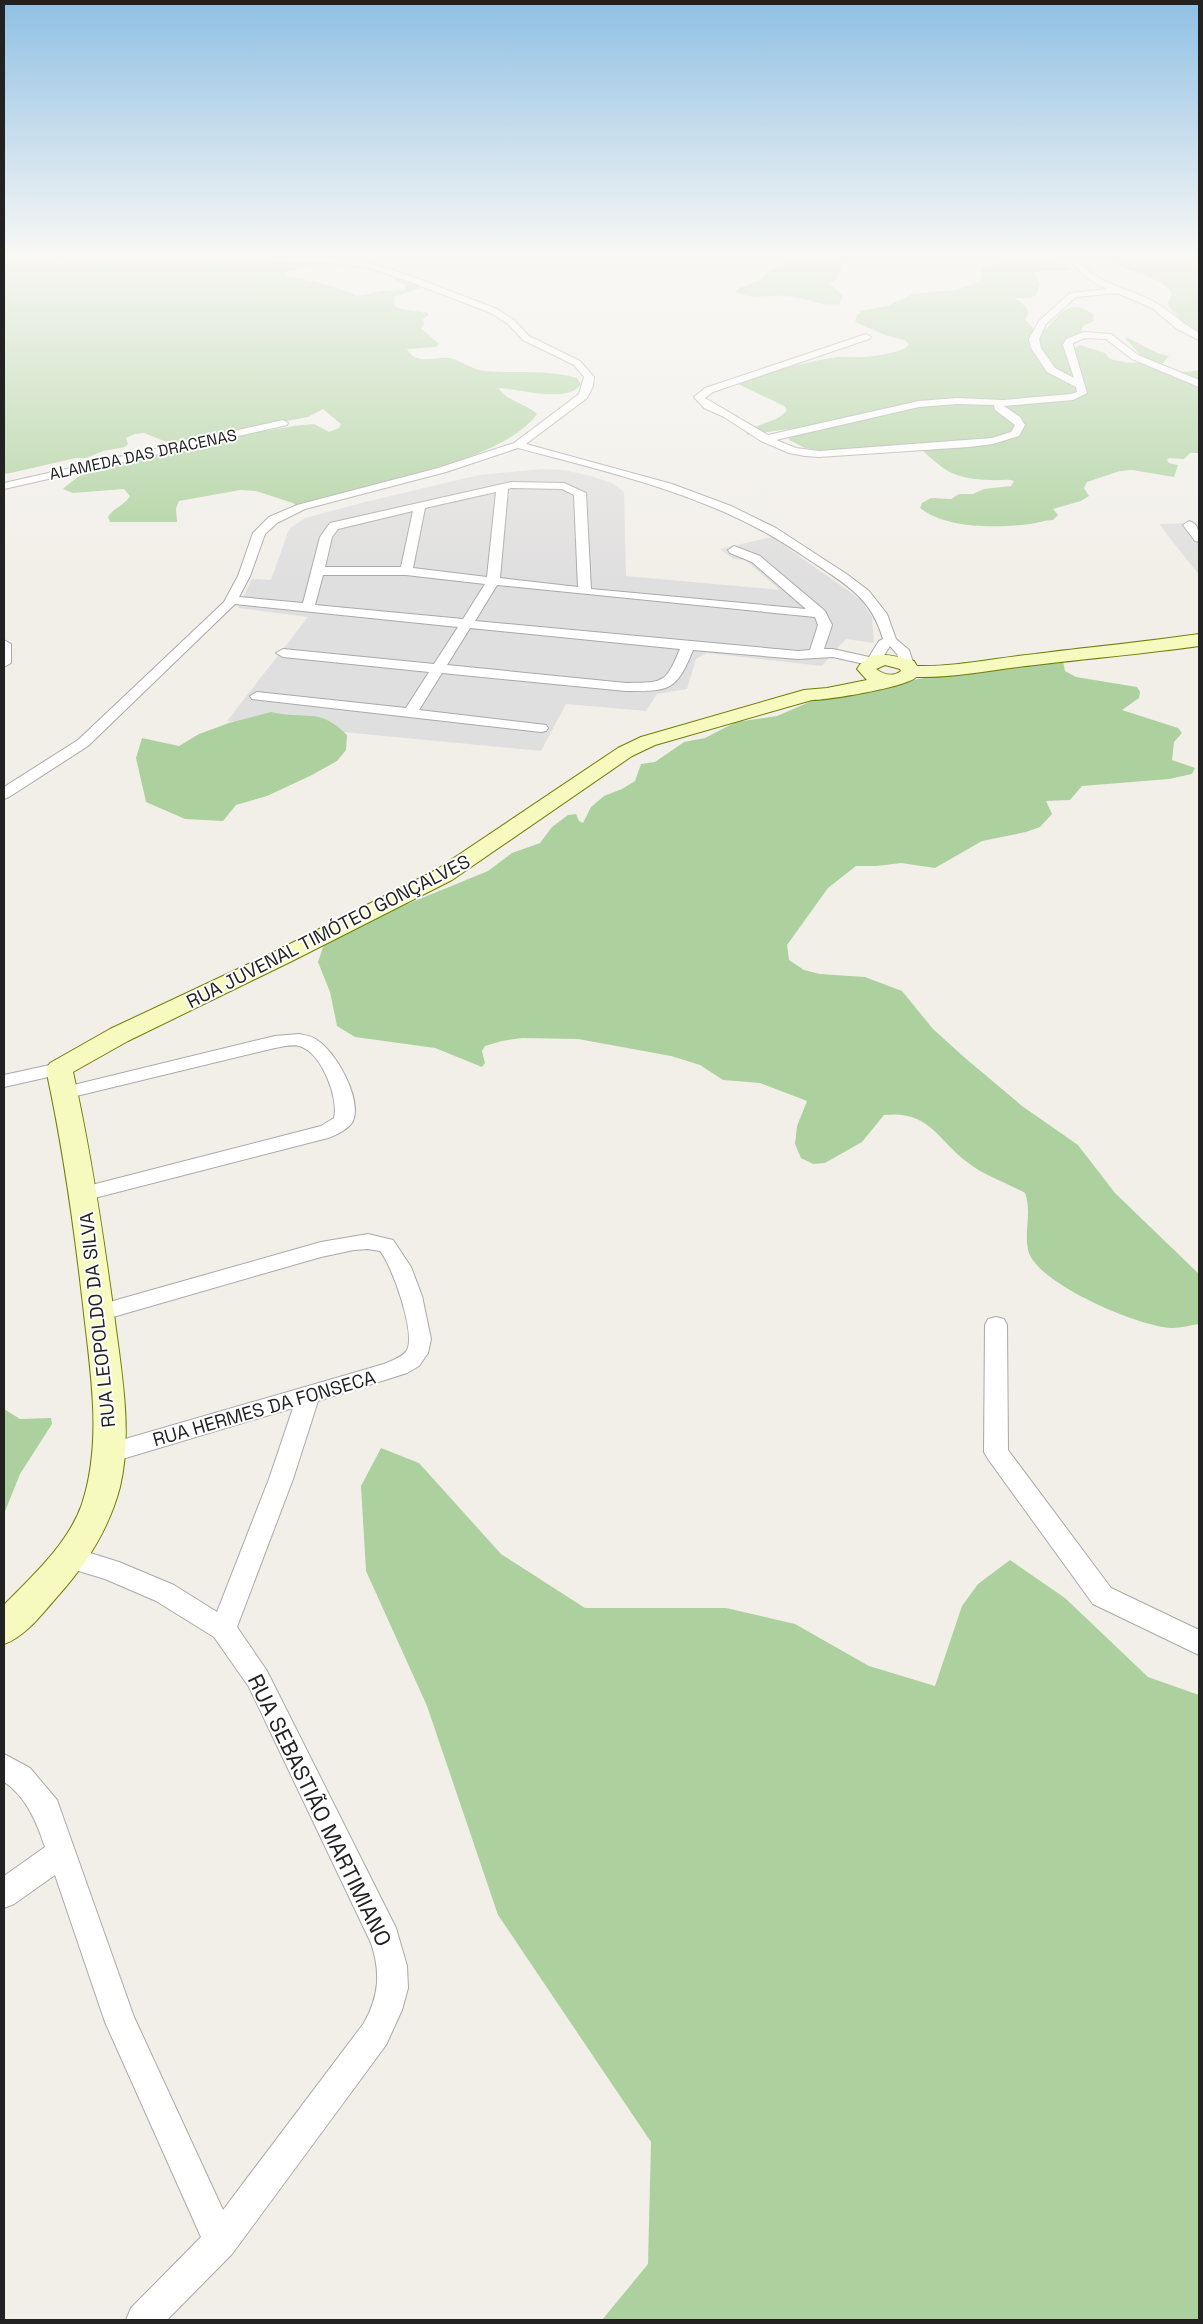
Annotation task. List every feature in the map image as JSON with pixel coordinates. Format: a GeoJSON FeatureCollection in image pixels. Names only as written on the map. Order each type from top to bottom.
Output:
{"type":"FeatureCollection","features":[{"type":"Feature","properties":{"kind":"street"},"geometry":{"type":"LineString","coordinates":[[4,794],[83,743],[179,653],[231,600],[244,576],[259,533],[265,526],[284,514],[330,499],[460,465],[518,445],[583,396],[588,386],[589,376],[578,364]]}},
{"type":"Feature","properties":{"kind":"street"},"geometry":{"type":"LineString","coordinates":[[785,364],[709,390],[700,394],[700,400],[735,419],[765,439],[799,453],[819,454],[993,442],[1015,434],[1019,430],[1020,425],[1001,406]]}},
{"type":"Feature","properties":{"kind":"street"},"geometry":{"type":"LineString","coordinates":[[1047,364],[1051,370],[1081,386]]}},
{"type":"Feature","properties":{"kind":"street"},"geometry":{"type":"LineString","coordinates":[[765,439],[919,404],[969,401],[1001,406],[1073,397],[1082,393],[1074,364]]}},
{"type":"Feature","properties":{"kind":"street"},"geometry":{"type":"LineString","coordinates":[[1153,364],[1199,384]]}},
{"type":"Feature","properties":{"kind":"street","name":"ALAMEDA DAS DRACENAS"},"geometry":{"type":"LineString","coordinates":[[4,486],[283,423]]}},
{"type":"Feature","properties":{"kind":"street"},"geometry":{"type":"LineString","coordinates":[[518,445],[634,475],[733,511],[757,522],[859,587],[879,609],[890,641]]}},
{"type":"Feature","properties":{"kind":"street"},"geometry":{"type":"LineString","coordinates":[[308,608],[326,538],[334,526],[502,487],[534,484],[564,486],[580,493],[584,592]]}},
{"type":"Feature","properties":{"kind":"street"},"geometry":{"type":"LineString","coordinates":[[410,713],[493,582],[502,487]]}},
{"type":"Feature","properties":{"kind":"street"},"geometry":{"type":"LineString","coordinates":[[406,571],[420,506]]}},
{"type":"Feature","properties":{"kind":"street"},"geometry":{"type":"LineString","coordinates":[[1189,526],[1199,538]]}},
{"type":"Feature","properties":{"kind":"street"},"geometry":{"type":"LineString","coordinates":[[734,550],[756,559],[820,614],[825,625],[816,654]]}},
{"type":"Feature","properties":{"kind":"street"},"geometry":{"type":"LineString","coordinates":[[319,571],[406,571],[584,592],[820,614]]}},
{"type":"Feature","properties":{"kind":"street"},"geometry":{"type":"LineString","coordinates":[[231,600],[688,646],[798,655],[816,654],[828,660],[870,665],[891,660],[909,668],[937,672],[1036,659],[1124,651],[1199,640]]}},
{"type":"Feature","properties":{"kind":"street"},"geometry":{"type":"LineString","coordinates":[[870,665],[884,644],[890,641],[897,644],[909,668]]}},
{"type":"Feature","properties":{"kind":"street"},"geometry":{"type":"LineString","coordinates":[[4,644],[4,663]]}},
{"type":"Feature","properties":{"kind":"street"},"geometry":{"type":"LineString","coordinates":[[283,653],[626,687],[648,687],[666,685],[675,678],[688,646]]}},
{"type":"Feature","properties":{"kind":"street"},"geometry":{"type":"LineString","coordinates":[[870,665],[875,677],[893,680]]}},
{"type":"Feature","properties":{"kind":"street","name":"RUA JUVENAL TIMÓTEO GONÇALVES"},"geometry":{"type":"LineString","coordinates":[[812,694],[817,690],[861,674],[870,665]]}},
{"type":"Feature","properties":{"kind":"street","name":"RUA JUVENAL TIMÓTEO GONÇALVES"},"geometry":{"type":"LineString","coordinates":[[62,1081],[119,1034],[282,957],[444,875],[513,830],[599,768],[625,752],[664,736],[812,694],[828,694],[904,678],[909,668]]}},
{"type":"Feature","properties":{"kind":"street"},"geometry":{"type":"LineString","coordinates":[[257,696],[541,728]]}},
{"type":"Feature","properties":{"kind":"street"},"geometry":{"type":"LineString","coordinates":[[4,1081],[62,1081],[268,1044],[302,1040],[315,1047],[340,1084],[345,1102],[343,1121],[328,1131],[292,1142],[83,1194]]}},
{"type":"Feature","properties":{"kind":"street","name":"RUA LEOPOLDO DA SILVA"},"geometry":{"type":"LineString","coordinates":[[4,1628],[71,1558],[91,1524],[104,1487],[109,1453],[110,1419],[99,1313],[83,1194],[62,1081]]}},
{"type":"Feature","properties":{"kind":"street","name":"RUA HERMES DA FONSECA"},"geometry":{"type":"LineString","coordinates":[[99,1313],[306,1254],[348,1244],[377,1242],[388,1246],[394,1255],[417,1313],[421,1332],[419,1349],[415,1356],[409,1363],[390,1371],[308,1397],[109,1453]]}},
{"type":"Feature","properties":{"kind":"street"},"geometry":{"type":"LineString","coordinates":[[996,1325],[996,1452],[1102,1596],[1199,1643]]}},
{"type":"Feature","properties":{"kind":"street"},"geometry":{"type":"LineString","coordinates":[[224,1629],[281,1479],[308,1397]]}},
{"type":"Feature","properties":{"kind":"street","name":"RUA SEBASTIÃO MARTIMIANO"},"geometry":{"type":"LineString","coordinates":[[71,1558],[110,1570],[165,1593],[224,1629],[258,1679],[385,1939],[392,1957],[394,1993],[388,2012],[375,2034],[220,2242],[142,2320]]}},
{"type":"Feature","properties":{"kind":"street"},"geometry":{"type":"LineString","coordinates":[[4,1767],[20,1777],[47,1810],[87,1932],[120,2022],[220,2242]]}},
{"type":"Feature","properties":{"kind":"street"},"geometry":{"type":"LineString","coordinates":[[4,1894],[62,1852]]}},
{"type":"Feature","properties":{"kind":"shaded area"},"geometry":{"type":"Polygon","coordinates":[[[542,469],[564,470],[591,476],[612,483],[624,492],[626,576],[780,590],[745,560],[733,559],[720,549],[772,537],[860,599],[872,617],[874,643],[846,639],[822,666],[707,653],[696,659],[687,689],[657,694],[646,711],[566,704],[541,751],[227,721],[308,617],[238,608],[252,579],[271,580],[289,529],[305,518],[365,502],[479,475],[542,469]]]}},
{"type":"Feature","properties":{"kind":"shaded area"},"geometry":{"type":"Polygon","coordinates":[[[1199,523],[1199,575],[1159,524],[1199,523]]]}},
{"type":"Feature","properties":{"kind":"green space"},"geometry":{"type":"Polygon","coordinates":[[[4,364],[466,364],[485,371],[565,375],[577,378],[581,384],[575,390],[555,394],[499,388],[506,396],[528,407],[537,414],[523,429],[502,442],[477,453],[422,472],[349,491],[298,507],[293,503],[256,491],[240,490],[179,501],[176,508],[177,522],[110,522],[108,517],[110,514],[130,496],[124,489],[73,493],[63,489],[73,480],[109,457],[294,426],[314,424],[329,432],[339,428],[341,424],[323,409],[308,417],[177,442],[164,441],[144,433],[135,434],[126,438],[128,444],[125,447],[103,451],[86,458],[76,458],[6,474],[4,472],[4,364]]]}},
{"type":"Feature","properties":{"kind":"green space"},"geometry":{"type":"Polygon","coordinates":[[[802,364],[1163,364],[1170,370],[1179,372],[1199,370],[1199,453],[1190,453],[1184,459],[1169,458],[1167,460],[1169,463],[1178,465],[1174,477],[1132,470],[1120,471],[1087,482],[1084,488],[1089,496],[1081,501],[1053,509],[1058,515],[1053,520],[1003,526],[958,523],[931,515],[920,508],[922,503],[931,498],[951,499],[959,494],[973,494],[984,489],[1011,486],[1014,481],[959,476],[937,463],[920,448],[819,450],[805,448],[789,440],[790,437],[818,425],[746,435],[755,427],[783,415],[787,410],[784,406],[736,383],[802,364]]]}},
{"type":"Feature","properties":{"kind":"green space"},"geometry":{"type":"Polygon","coordinates":[[[1063,661],[1065,671],[1076,677],[1137,687],[1140,692],[1139,698],[1122,710],[1178,728],[1182,733],[1174,742],[1172,760],[1195,768],[1192,774],[1169,779],[1082,786],[1070,800],[1046,801],[1052,814],[1040,827],[1026,832],[982,841],[935,868],[901,863],[856,866],[828,888],[787,945],[789,960],[804,970],[820,974],[865,977],[902,991],[933,1029],[964,1057],[1022,1106],[1078,1145],[1115,1193],[1199,1274],[1199,1324],[1173,1328],[1138,1320],[1091,1301],[1049,1276],[1035,1263],[1028,1250],[1028,1207],[1025,1193],[973,1167],[931,1128],[912,1117],[884,1115],[862,1142],[825,1163],[813,1164],[801,1158],[795,1144],[797,1126],[807,1101],[760,1083],[723,1080],[700,1065],[671,1056],[578,1039],[522,1038],[485,1046],[482,1051],[485,1063],[482,1067],[435,1048],[355,1037],[337,1026],[330,992],[318,962],[323,947],[338,934],[373,915],[405,905],[488,871],[512,853],[540,843],[552,827],[568,815],[576,814],[579,821],[583,823],[591,807],[604,796],[622,789],[635,781],[641,764],[655,762],[684,742],[705,738],[736,722],[777,716],[814,700],[877,686],[983,668],[1063,661]]]}},
{"type":"Feature","properties":{"kind":"green space"},"geometry":{"type":"Polygon","coordinates":[[[271,712],[312,716],[329,721],[347,735],[346,750],[337,761],[312,775],[267,796],[236,805],[223,821],[185,819],[146,802],[136,758],[142,738],[179,746],[199,734],[229,723],[271,712]]]}},
{"type":"Feature","properties":{"kind":"green space"},"geometry":{"type":"Polygon","coordinates":[[[4,1409],[20,1419],[51,1418],[52,1424],[20,1474],[4,1514],[4,1409]]]}},
{"type":"Feature","properties":{"kind":"green space"},"geometry":{"type":"Polygon","coordinates":[[[381,1448],[419,1463],[501,1554],[585,1608],[726,1608],[795,1624],[869,1666],[935,1686],[962,1606],[978,1584],[1010,1560],[1065,1598],[1148,1677],[1199,1695],[1199,2320],[602,2320],[648,2264],[651,2142],[498,1915],[427,1706],[366,1571],[361,1486],[381,1448]]]}}]}
